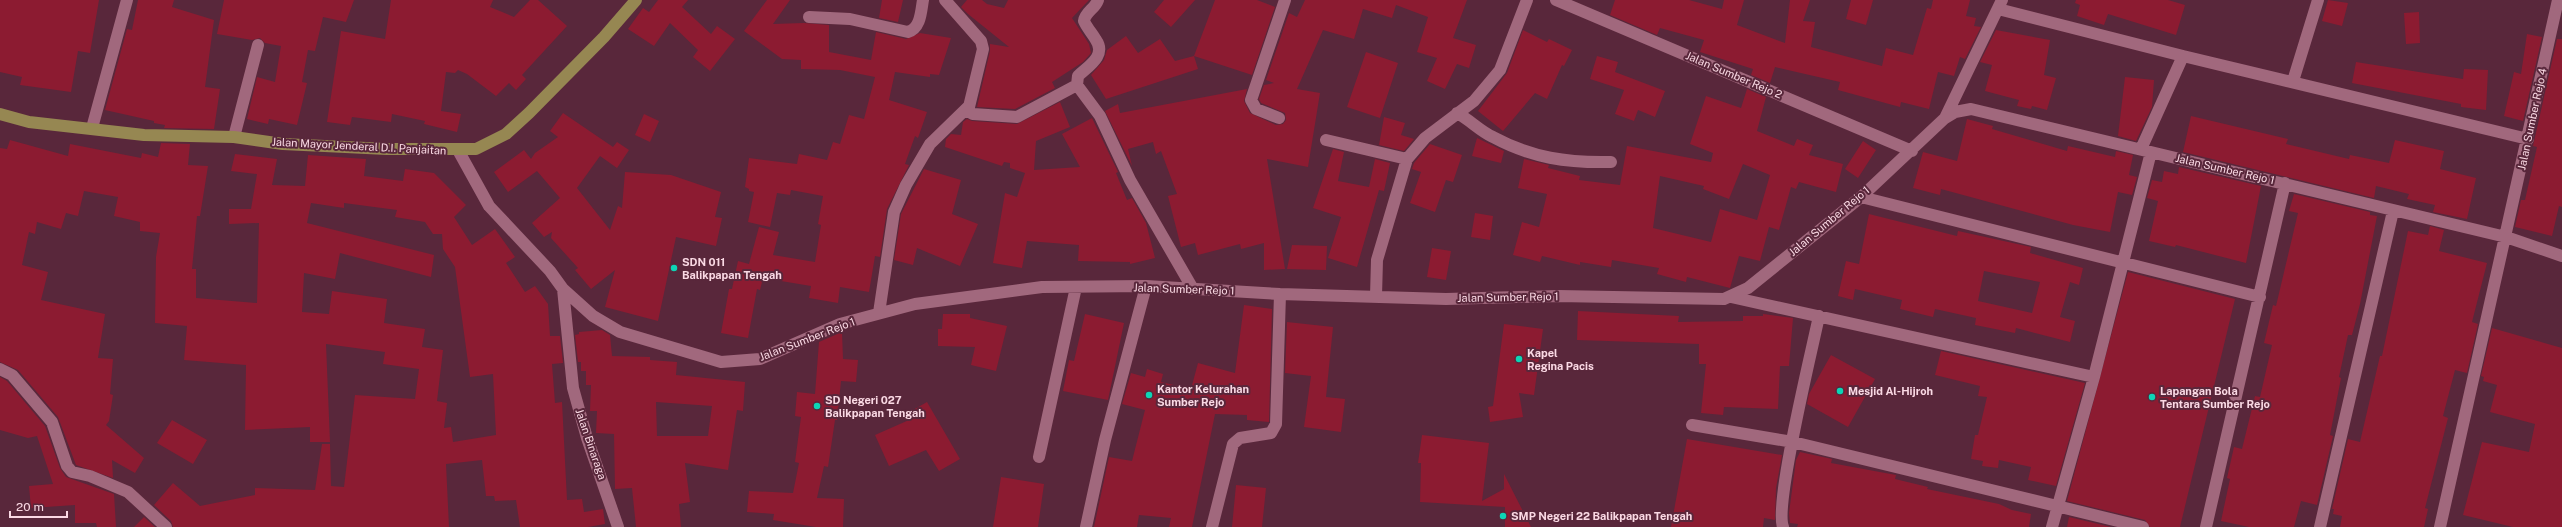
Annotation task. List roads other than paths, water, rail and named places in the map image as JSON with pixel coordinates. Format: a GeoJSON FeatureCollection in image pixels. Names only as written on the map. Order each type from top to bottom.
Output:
{"type":"FeatureCollection","features":[{"type":"Feature","properties":{"kind":"main road","name":"Jalan Mayor Jenderal D.I. Panjaitan"},"geometry":{"type":"LineString","coordinates":[[0,114],[29,122],[144,135],[234,137],[283,144],[458,150],[476,149],[506,134],[530,113],[604,37],[636,0]]}},
{"type":"Feature","properties":{"kind":"street"},"geometry":{"type":"LineString","coordinates":[[92,128],[126,0]]}},
{"type":"Feature","properties":{"kind":"street"},"geometry":{"type":"LineString","coordinates":[[809,17],[850,19],[908,32],[914,29],[919,21],[923,0]]}},
{"type":"Feature","properties":{"kind":"street"},"geometry":{"type":"LineString","coordinates":[[945,0],[981,41],[983,49],[968,112],[973,114],[1017,117],[1077,85]]}},
{"type":"Feature","properties":{"kind":"street"},"geometry":{"type":"LineString","coordinates":[[1098,0],[1096,6],[1086,14],[1084,21],[1098,44],[1098,56],[1097,60],[1078,76],[1077,85],[1100,116],[1130,180],[1193,289]]}},
{"type":"Feature","properties":{"kind":"street"},"geometry":{"type":"LineString","coordinates":[[1279,118],[1256,109],[1251,100],[1285,0]]}},
{"type":"Feature","properties":{"kind":"street"},"geometry":{"type":"LineString","coordinates":[[1376,296],[1377,260],[1407,158],[1424,138],[1474,100],[1500,70],[1527,0]]}},
{"type":"Feature","properties":{"kind":"street","name":"Jalan Sumber Rejo 2"},"geometry":{"type":"LineString","coordinates":[[1556,0],[1912,151]]}},
{"type":"Feature","properties":{"kind":"street"},"geometry":{"type":"LineString","coordinates":[[2293,81],[2318,0]]}},
{"type":"Feature","properties":{"kind":"street","name":"Jalan Sumber Rejo 4"},"geometry":{"type":"LineString","coordinates":[[2440,527],[2558,0]]}},
{"type":"Feature","properties":{"kind":"street"},"geometry":{"type":"LineString","coordinates":[[2000,5],[2183,56],[2293,81],[2528,139]]}},
{"type":"Feature","properties":{"kind":"street","name":"Jalan Sumber Rejo 1"},"geometry":{"type":"LineString","coordinates":[[1945,118],[2000,5]]}},
{"type":"Feature","properties":{"kind":"street"},"geometry":{"type":"LineString","coordinates":[[234,137],[258,45]]}},
{"type":"Feature","properties":{"kind":"street"},"geometry":{"type":"LineString","coordinates":[[2052,527],[2094,377],[2123,262],[2146,150],[2183,56]]}},
{"type":"Feature","properties":{"kind":"street"},"geometry":{"type":"LineString","coordinates":[[879,313],[894,212],[906,185],[930,144],[968,107]]}},
{"type":"Feature","properties":{"kind":"street","name":"Jalan Sumber Rejo 1"},"geometry":{"type":"LineString","coordinates":[[458,150],[489,206],[550,271],[563,289],[593,316],[620,332],[721,362],[760,359],[840,324],[914,304],[1042,287],[1146,286],[1280,294],[1446,298],[1558,296],[1717,299],[1732,297],[1748,288],[1861,197],[1912,151],[1945,118],[1955,112],[1971,109],[2506,237],[2562,256]]}},
{"type":"Feature","properties":{"kind":"street"},"geometry":{"type":"LineString","coordinates":[[1457,114],[1492,137],[1547,159],[1580,163],[1611,162]]}},
{"type":"Feature","properties":{"kind":"street"},"geometry":{"type":"LineString","coordinates":[[1326,140],[1407,158]]}},
{"type":"Feature","properties":{"kind":"street"},"geometry":{"type":"LineString","coordinates":[[2206,527],[2285,183]]}},
{"type":"Feature","properties":{"kind":"street"},"geometry":{"type":"LineString","coordinates":[[1861,197],[2260,297]]}},
{"type":"Feature","properties":{"kind":"street"},"geometry":{"type":"LineString","coordinates":[[2320,527],[2393,211]]}},
{"type":"Feature","properties":{"kind":"street"},"geometry":{"type":"LineString","coordinates":[[1086,527],[1105,440],[1146,286]]}},
{"type":"Feature","properties":{"kind":"street"},"geometry":{"type":"LineString","coordinates":[[1039,457],[1076,287]]}},
{"type":"Feature","properties":{"kind":"street","name":"Jalan Binaraga"},"geometry":{"type":"LineString","coordinates":[[563,289],[573,388],[586,438],[602,477],[618,527]]}},
{"type":"Feature","properties":{"kind":"street"},"geometry":{"type":"LineString","coordinates":[[1212,527],[1233,444],[1240,438],[1271,433],[1276,424],[1280,294]]}},
{"type":"Feature","properties":{"kind":"street"},"geometry":{"type":"LineString","coordinates":[[1732,297],[2094,377]]}},
{"type":"Feature","properties":{"kind":"street"},"geometry":{"type":"LineString","coordinates":[[1783,527],[1781,514],[1793,442],[1820,316]]}},
{"type":"Feature","properties":{"kind":"street"},"geometry":{"type":"LineString","coordinates":[[0,369],[12,375],[52,422],[67,466],[72,472],[90,476],[128,492],[166,527]]}},
{"type":"Feature","properties":{"kind":"street"},"geometry":{"type":"LineString","coordinates":[[1692,425],[1793,442],[2058,505],[2143,527]]}},
{"type":"Feature","properties":{"kind":"place","name":"SDN 011 Balikpapan Tengah"},"geometry":{"type":"Point","coordinates":[674,268]}},
{"type":"Feature","properties":{"kind":"place","name":"Kapel Regina Pacis"},"geometry":{"type":"Point","coordinates":[1519,359]}},
{"type":"Feature","properties":{"kind":"place","name":"Mesjid Al-Hijroh"},"geometry":{"type":"Point","coordinates":[1840,391]}},
{"type":"Feature","properties":{"kind":"place","name":"Kantor Kelurahan Sumber Rejo"},"geometry":{"type":"Point","coordinates":[1149,395]}},
{"type":"Feature","properties":{"kind":"place","name":"Lapangan Bola Tentara Sumber Rejo"},"geometry":{"type":"Point","coordinates":[2152,397]}},
{"type":"Feature","properties":{"kind":"place","name":"SD Negeri 027 Balikpapan Tengah"},"geometry":{"type":"Point","coordinates":[817,406]}},
{"type":"Feature","properties":{"kind":"place","name":"SMP Negeri 22 Balikpapan Tengah"},"geometry":{"type":"Point","coordinates":[1503,516]}}]}
